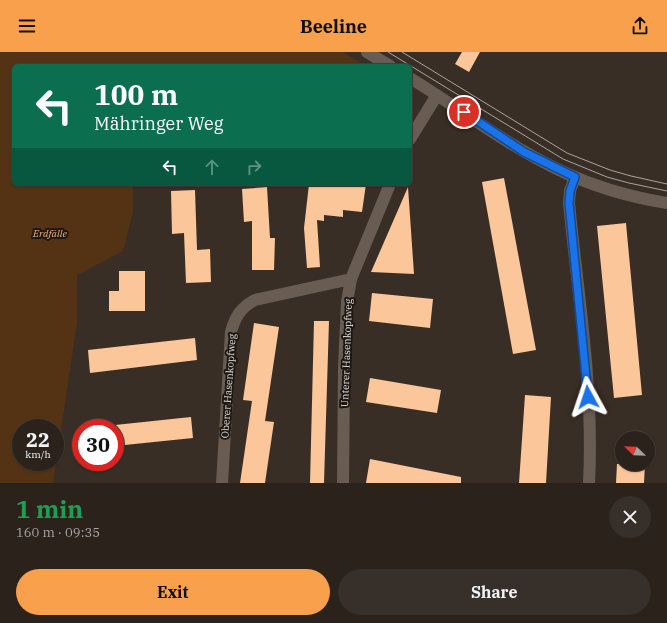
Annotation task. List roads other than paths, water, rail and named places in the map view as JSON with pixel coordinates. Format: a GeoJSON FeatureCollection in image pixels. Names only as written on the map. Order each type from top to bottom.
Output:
{"type":"FeatureCollection","features":[{"type":"Feature","properties":{"kind":"street"},"geometry":{"type":"LineString","coordinates":[[367,52],[387,64]]}},
{"type":"Feature","properties":{"kind":"street"},"geometry":{"type":"LineString","coordinates":[[412,79],[524,152],[575,177],[629,196],[667,203]]}},
{"type":"Feature","properties":{"kind":"street"},"geometry":{"type":"LineString","coordinates":[[412,136],[437,95]]}},
{"type":"Feature","properties":{"kind":"street"},"geometry":{"type":"LineString","coordinates":[[575,177],[570,191],[569,203],[585,350],[591,428],[590,483]]}},
{"type":"Feature","properties":{"kind":"street","name":"Unterer Hasenkopfweg"},"geometry":{"type":"LineString","coordinates":[[343,483],[344,368],[347,302],[351,279],[389,186]]}},
{"type":"Feature","properties":{"kind":"street","name":"Oberer Hasenkopfweg"},"geometry":{"type":"LineString","coordinates":[[222,483],[231,332],[238,313],[247,304],[255,300],[351,279]]}},
{"type":"Feature","properties":{"kind":"tram line"},"geometry":{"type":"LineString","coordinates":[[388,52],[408,64]]}},
{"type":"Feature","properties":{"kind":"tram line"},"geometry":{"type":"LineString","coordinates":[[402,52],[567,153],[610,170],[667,184]]}},
{"type":"Feature","properties":{"kind":"tram line"},"geometry":{"type":"LineString","coordinates":[[412,67],[563,159],[607,177],[667,191]]}},
{"type":"Feature","properties":{"kind":"park label","name":"Erdfälle"},"geometry":{"type":"Point","coordinates":[50,233]}}]}
